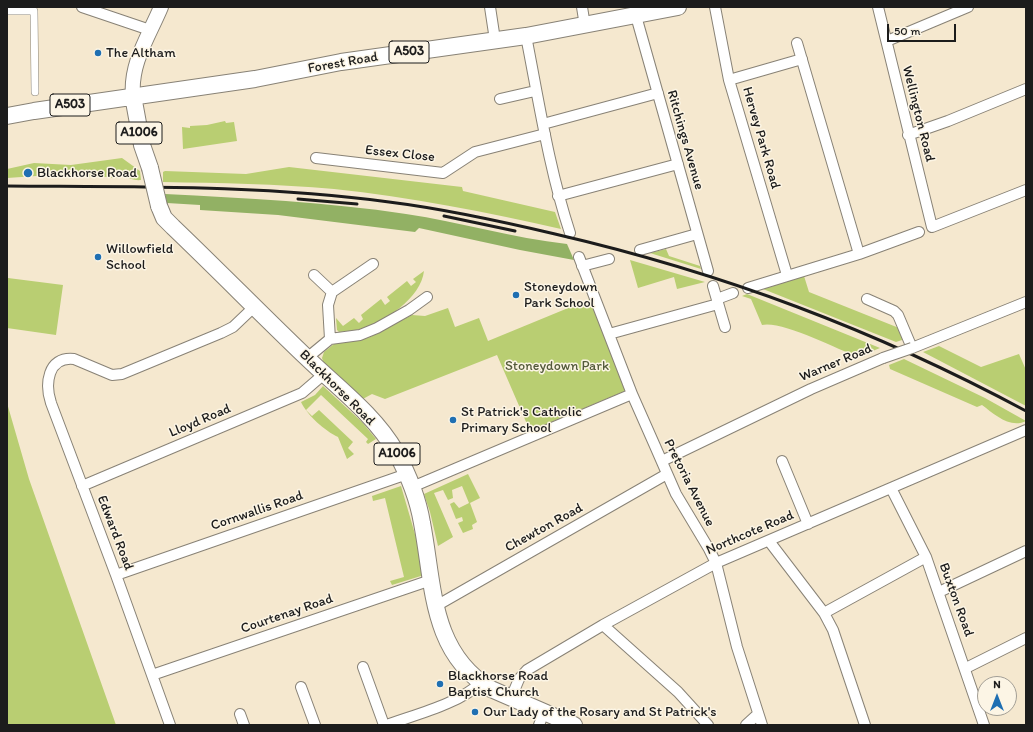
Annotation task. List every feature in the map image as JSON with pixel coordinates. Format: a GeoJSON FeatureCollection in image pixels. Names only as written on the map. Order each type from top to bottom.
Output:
{"type":"FeatureCollection","features":[{"type":"Feature","properties":{"kind":"main road"},"geometry":{"type":"LineString","coordinates":[[133,96],[133,76],[142,47],[161,7]]}},
{"type":"Feature","properties":{"kind":"main road","name":"Forest Road"},"geometry":{"type":"LineString","coordinates":[[7,116],[255,79],[341,62],[526,36],[585,26],[678,7]]}},
{"type":"Feature","properties":{"kind":"main road","name":"Blackhorse Road"},"geometry":{"type":"LineString","coordinates":[[133,96],[142,145],[150,168],[159,206],[164,218],[254,307],[363,411],[387,438],[409,480],[422,522],[440,623],[453,653],[461,665],[480,682],[511,698],[542,719],[574,725]]}},
{"type":"Feature","properties":{"kind":"street"},"geometry":{"type":"LineString","coordinates":[[82,7],[150,30]]}},
{"type":"Feature","properties":{"kind":"street"},"geometry":{"type":"LineString","coordinates":[[490,7],[495,40]]}},
{"type":"Feature","properties":{"kind":"street"},"geometry":{"type":"LineString","coordinates":[[582,7],[585,26]]}},
{"type":"Feature","properties":{"kind":"street","name":"Hervey Park Road"},"geometry":{"type":"LineString","coordinates":[[715,7],[730,80],[787,275]]}},
{"type":"Feature","properties":{"kind":"street","name":"Wellington Road"},"geometry":{"type":"LineString","coordinates":[[878,7],[908,135],[932,227],[1026,190]]}},
{"type":"Feature","properties":{"kind":"street"},"geometry":{"type":"LineString","coordinates":[[887,41],[968,7]]}},
{"type":"Feature","properties":{"kind":"street"},"geometry":{"type":"LineString","coordinates":[[7,11],[34,11],[35,92]]}},
{"type":"Feature","properties":{"kind":"street","name":"Ritchings Avenue"},"geometry":{"type":"LineString","coordinates":[[636,16],[708,271]]}},
{"type":"Feature","properties":{"kind":"street"},"geometry":{"type":"LineString","coordinates":[[526,36],[535,91],[558,196],[570,233]]}},
{"type":"Feature","properties":{"kind":"street"},"geometry":{"type":"LineString","coordinates":[[797,43],[859,254]]}},
{"type":"Feature","properties":{"kind":"street"},"geometry":{"type":"LineString","coordinates":[[730,80],[802,59]]}},
{"type":"Feature","properties":{"kind":"street"},"geometry":{"type":"LineString","coordinates":[[908,135],[948,121],[1026,89]]}},
{"type":"Feature","properties":{"kind":"street"},"geometry":{"type":"LineString","coordinates":[[500,99],[535,91]]}},
{"type":"Feature","properties":{"kind":"street"},"geometry":{"type":"LineString","coordinates":[[543,124],[658,93]]}},
{"type":"Feature","properties":{"kind":"street","name":"Essex Close"},"geometry":{"type":"LineString","coordinates":[[316,158],[442,173],[475,152],[545,134]]}},
{"type":"Feature","properties":{"kind":"street"},"geometry":{"type":"LineString","coordinates":[[558,196],[678,164]]}},
{"type":"Feature","properties":{"kind":"street"},"geometry":{"type":"LineString","coordinates":[[748,288],[886,246],[919,232]]}},
{"type":"Feature","properties":{"kind":"street"},"geometry":{"type":"LineString","coordinates":[[640,250],[697,234]]}},
{"type":"Feature","properties":{"kind":"street","name":"Pretoria Avenue"},"geometry":{"type":"LineString","coordinates":[[609,259],[580,262],[632,394],[667,474],[682,505],[716,563],[737,647],[762,725]]}},
{"type":"Feature","properties":{"kind":"street"},"geometry":{"type":"LineString","coordinates":[[330,339],[328,304],[332,292],[373,264]]}},
{"type":"Feature","properties":{"kind":"street"},"geometry":{"type":"LineString","coordinates":[[314,275],[332,292]]}},
{"type":"Feature","properties":{"kind":"street"},"geometry":{"type":"LineString","coordinates":[[713,286],[725,327]]}},
{"type":"Feature","properties":{"kind":"street"},"geometry":{"type":"LineString","coordinates":[[609,334],[717,301],[733,293]]}},
{"type":"Feature","properties":{"kind":"street"},"geometry":{"type":"LineString","coordinates":[[307,358],[330,339],[360,335],[377,328],[409,310],[427,296]]}},
{"type":"Feature","properties":{"kind":"street"},"geometry":{"type":"LineString","coordinates":[[867,300],[894,311],[898,315],[912,348]]}},
{"type":"Feature","properties":{"kind":"street","name":"Warner Road"},"geometry":{"type":"LineString","coordinates":[[662,461],[811,389],[883,358],[912,348],[1026,302]]}},
{"type":"Feature","properties":{"kind":"street","name":"Edward Road"},"geometry":{"type":"LineString","coordinates":[[170,725],[82,486],[47,387],[47,380],[54,366],[67,358],[74,359],[112,375],[117,375],[221,334],[233,327],[254,307]]}},
{"type":"Feature","properties":{"kind":"street","name":"Lloyd Road"},"geometry":{"type":"LineString","coordinates":[[82,486],[302,393],[324,374]]}},
{"type":"Feature","properties":{"kind":"street","name":"Cornwallis Road"},"geometry":{"type":"LineString","coordinates":[[116,575],[409,480],[632,394]]}},
{"type":"Feature","properties":{"kind":"street","name":"Northcote Road"},"geometry":{"type":"LineString","coordinates":[[511,698],[519,679],[527,670],[603,625],[716,563],[1026,430]]}},
{"type":"Feature","properties":{"kind":"street"},"geometry":{"type":"LineString","coordinates":[[782,461],[808,524]]}},
{"type":"Feature","properties":{"kind":"street","name":"Chewton Road"},"geometry":{"type":"LineString","coordinates":[[436,606],[667,474]]}},
{"type":"Feature","properties":{"kind":"street","name":"Buxton Road"},"geometry":{"type":"LineString","coordinates":[[891,488],[926,557],[966,668],[984,725]]}},
{"type":"Feature","properties":{"kind":"street"},"geometry":{"type":"LineString","coordinates":[[769,541],[824,613],[833,630],[865,725]]}},
{"type":"Feature","properties":{"kind":"street"},"geometry":{"type":"LineString","coordinates":[[939,592],[1026,551]]}},
{"type":"Feature","properties":{"kind":"street"},"geometry":{"type":"LineString","coordinates":[[824,613],[926,557]]}},
{"type":"Feature","properties":{"kind":"street","name":"Courtenay Road"},"geometry":{"type":"LineString","coordinates":[[152,675],[432,580]]}},
{"type":"Feature","properties":{"kind":"street"},"geometry":{"type":"LineString","coordinates":[[603,625],[678,692],[708,725]]}},
{"type":"Feature","properties":{"kind":"street"},"geometry":{"type":"LineString","coordinates":[[966,668],[1026,638]]}},
{"type":"Feature","properties":{"kind":"street"},"geometry":{"type":"LineString","coordinates":[[363,667],[385,725],[455,700],[467,694],[480,682]]}},
{"type":"Feature","properties":{"kind":"street"},"geometry":{"type":"LineString","coordinates":[[301,687],[315,725]]}},
{"type":"Feature","properties":{"kind":"street"},"geometry":{"type":"LineString","coordinates":[[240,714],[244,725]]}},
{"type":"Feature","properties":{"kind":"street"},"geometry":{"type":"LineString","coordinates":[[746,725],[758,714]]}},
{"type":"Feature","properties":{"kind":"green space"},"geometry":{"type":"Polygon","coordinates":[[[225,121],[226,123],[234,122],[237,141],[183,149],[182,127],[190,128],[190,126],[207,125],[225,121]]]}},
{"type":"Feature","properties":{"kind":"green space"},"geometry":{"type":"Polygon","coordinates":[[[122,158],[140,171],[141,180],[121,177],[36,176],[7,178],[7,169],[34,163],[71,165],[122,158]]]}},
{"type":"Feature","properties":{"kind":"green space"},"geometry":{"type":"Polygon","coordinates":[[[289,167],[462,187],[463,191],[555,212],[561,229],[448,206],[363,192],[291,186],[163,182],[163,172],[165,171],[246,174],[289,167]]]}},
{"type":"Feature","properties":{"kind":"green space"},"geometry":{"type":"Polygon","coordinates":[[[165,194],[316,203],[406,214],[527,238],[567,244],[574,260],[419,228],[415,232],[278,215],[200,210],[200,205],[167,203],[165,194]]]}},
{"type":"Feature","properties":{"kind":"green space"},"geometry":{"type":"Polygon","coordinates":[[[666,249],[669,256],[700,266],[701,269],[650,253],[666,249]]]}},
{"type":"Feature","properties":{"kind":"green space"},"geometry":{"type":"Polygon","coordinates":[[[630,260],[705,282],[677,289],[674,277],[638,288],[630,260]]]}},
{"type":"Feature","properties":{"kind":"green space"},"geometry":{"type":"Polygon","coordinates":[[[424,271],[416,290],[400,308],[390,315],[370,326],[353,331],[339,332],[337,330],[336,318],[343,326],[354,318],[359,323],[363,319],[361,315],[381,299],[385,305],[390,301],[387,297],[407,281],[411,286],[416,282],[413,279],[424,271]]]}},
{"type":"Feature","properties":{"kind":"green space"},"geometry":{"type":"Polygon","coordinates":[[[804,276],[809,292],[899,328],[905,339],[896,342],[763,289],[804,276]]]}},
{"type":"Feature","properties":{"kind":"green space"},"geometry":{"type":"Polygon","coordinates":[[[8,278],[63,285],[56,335],[7,328],[8,278]]]}},
{"type":"Feature","properties":{"kind":"green space"},"geometry":{"type":"Polygon","coordinates":[[[747,294],[880,348],[858,357],[795,331],[782,327],[762,325],[751,299],[742,296],[747,294]]]}},
{"type":"Feature","properties":{"kind":"green space","name":"Stoneydown Park"},"geometry":{"type":"Polygon","coordinates":[[[590,299],[625,391],[530,431],[497,355],[385,399],[372,394],[361,400],[324,364],[322,358],[324,352],[334,344],[368,338],[412,315],[425,316],[448,308],[455,327],[479,318],[488,341],[590,299]]]}},
{"type":"Feature","properties":{"kind":"green space"},"geometry":{"type":"Polygon","coordinates":[[[939,346],[981,367],[1019,354],[1026,370],[1026,406],[923,352],[939,346]]]}},
{"type":"Feature","properties":{"kind":"green space"},"geometry":{"type":"Polygon","coordinates":[[[904,359],[985,398],[1026,421],[1020,423],[1008,422],[982,405],[977,407],[890,369],[889,365],[904,359]]]}},
{"type":"Feature","properties":{"kind":"green space"},"geometry":{"type":"Polygon","coordinates":[[[323,386],[362,422],[376,439],[368,444],[366,442],[368,439],[321,395],[306,410],[312,416],[319,410],[353,442],[348,448],[354,454],[347,459],[338,437],[317,422],[307,412],[301,402],[315,395],[323,386]]]}},
{"type":"Feature","properties":{"kind":"green space"},"geometry":{"type":"Polygon","coordinates":[[[7,403],[29,479],[116,725],[7,725],[7,403]]]}},
{"type":"Feature","properties":{"kind":"green space"},"geometry":{"type":"Polygon","coordinates":[[[468,474],[480,498],[470,503],[477,522],[472,525],[473,529],[463,533],[458,523],[463,521],[462,517],[456,519],[450,504],[454,502],[459,508],[469,503],[462,486],[452,490],[453,498],[448,500],[443,490],[434,493],[453,537],[438,546],[424,494],[468,474]]]}},
{"type":"Feature","properties":{"kind":"green space"},"geometry":{"type":"Polygon","coordinates":[[[401,486],[417,541],[424,575],[392,585],[390,581],[404,577],[385,498],[373,501],[372,496],[401,486]]]}},
{"type":"Feature","properties":{"kind":"railway"},"geometry":{"type":"LineString","coordinates":[[7,186],[151,187],[294,192],[341,196],[410,205],[514,224],[617,249],[738,286],[797,307],[912,355],[1026,411]]}},
{"type":"Feature","properties":{"kind":"railway"},"geometry":{"type":"LineString","coordinates":[[298,199],[357,204]]}},
{"type":"Feature","properties":{"kind":"railway"},"geometry":{"type":"LineString","coordinates":[[444,216],[515,231]]}},
{"type":"Feature","properties":{"kind":"place","name":"The Altham"},"geometry":{"type":"Point","coordinates":[98,53]}},
{"type":"Feature","properties":{"kind":"place","name":"Blackhorse Road"},"geometry":{"type":"Point","coordinates":[28,173]}},
{"type":"Feature","properties":{"kind":"place","name":"Willowfield School"},"geometry":{"type":"Point","coordinates":[98,257]}},
{"type":"Feature","properties":{"kind":"place","name":"Stoneydown Park School"},"geometry":{"type":"Point","coordinates":[516,295]}},
{"type":"Feature","properties":{"kind":"place","name":"St Patrick's Catholic Primary School"},"geometry":{"type":"Point","coordinates":[453,420]}},
{"type":"Feature","properties":{"kind":"place","name":"Blackhorse Road Baptist Church"},"geometry":{"type":"Point","coordinates":[440,684]}},
{"type":"Feature","properties":{"kind":"place","name":"Our Lady of the Rosary and St Patrick's"},"geometry":{"type":"Point","coordinates":[475,712]}}]}
